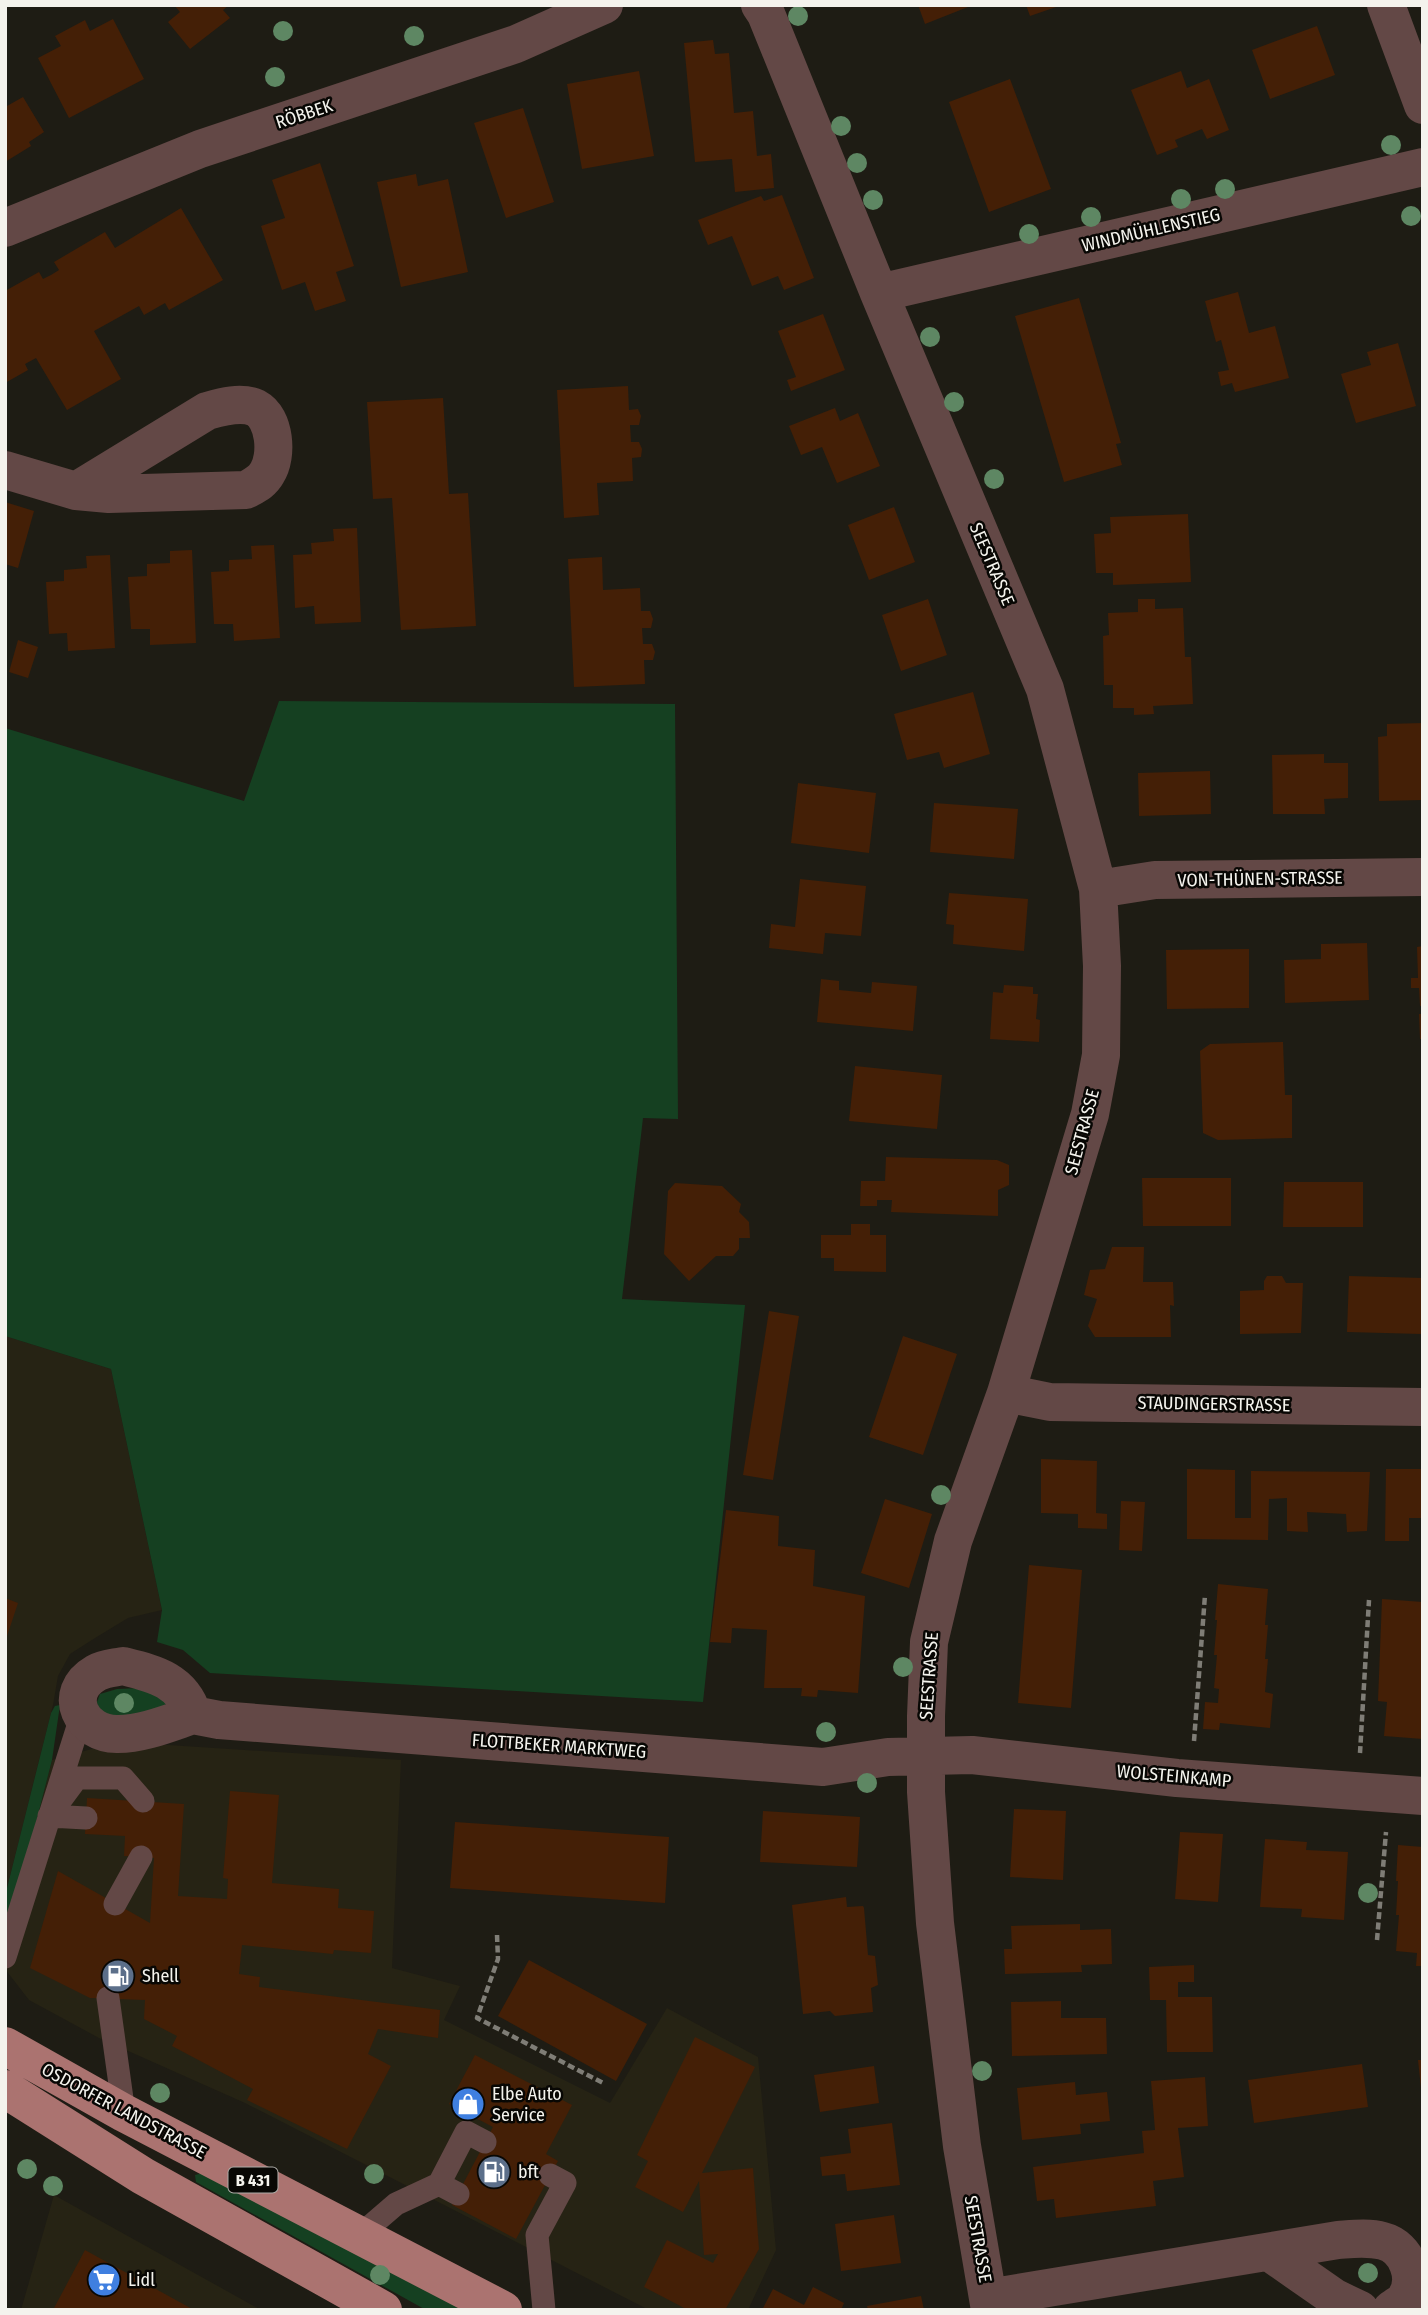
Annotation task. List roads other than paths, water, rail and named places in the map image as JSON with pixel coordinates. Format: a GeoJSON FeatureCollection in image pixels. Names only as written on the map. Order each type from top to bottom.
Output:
{"type":"FeatureCollection","features":[{"type":"Feature","properties":{"kind":"main road","name":"OSDORFER LANDSTRASSE"},"geometry":{"type":"LineString","coordinates":[[5,2046],[124,2113],[503,2310]]}},
{"type":"Feature","properties":{"kind":"main road"},"geometry":{"type":"LineString","coordinates":[[5,2089],[143,2176],[383,2310]]}},
{"type":"Feature","properties":{"kind":"street","name":"RÖBBEK"},"geometry":{"type":"LineString","coordinates":[[5,228],[200,149],[516,44],[604,5]]}},
{"type":"Feature","properties":{"kind":"street","name":"SEESTRASSE"},"geometry":{"type":"LineString","coordinates":[[760,5],[766,13],[879,293],[1045,689],[1098,889],[1102,966],[1101,1055],[1090,1114],[1006,1392],[953,1541],[929,1642],[926,1792],[938,1948],[962,2146],[989,2304],[1269,2252],[1363,2238],[1385,2241],[1401,2250],[1409,2267],[1410,2285],[1404,2300],[1391,2310]]}},
{"type":"Feature","properties":{"kind":"street"},"geometry":{"type":"LineString","coordinates":[[1386,5],[1423,105]]}},
{"type":"Feature","properties":{"kind":"street","name":"WINDMÜHLENSTIEG"},"geometry":{"type":"LineString","coordinates":[[879,293],[1423,167]]}},
{"type":"Feature","properties":{"kind":"street"},"geometry":{"type":"LineString","coordinates":[[5,470],[76,491]]}},
{"type":"Feature","properties":{"kind":"street","name":"VON-THÜNEN-STRASSE"},"geometry":{"type":"LineString","coordinates":[[1098,889],[1155,880],[1423,877]]}},
{"type":"Feature","properties":{"kind":"street","name":"STAUDINGERSTRASSE"},"geometry":{"type":"LineString","coordinates":[[1006,1392],[1050,1402],[1423,1407]]}},
{"type":"Feature","properties":{"kind":"street"},"geometry":{"type":"LineString","coordinates":[[81,1717],[78,1704],[80,1691],[86,1682],[95,1673],[108,1668],[123,1667],[161,1678],[177,1688],[188,1700],[192,1715]]}},
{"type":"Feature","properties":{"kind":"street","name":"FLOTTBEKER MARKTWEG"},"geometry":{"type":"LineString","coordinates":[[81,1717],[95,1728],[117,1735],[153,1728],[192,1715],[246,1723],[823,1766],[888,1757],[925,1756]]}},
{"type":"Feature","properties":{"kind":"street","name":"WOLSTEINKAMP"},"geometry":{"type":"LineString","coordinates":[[925,1756],[972,1755],[1177,1778],[1423,1796]]}},
{"type":"Feature","properties":{"kind":"street"},"geometry":{"type":"LineString","coordinates":[[1269,2252],[1335,2298],[1360,2310]]}},
{"type":"Feature","properties":{"kind":"lane"},"geometry":{"type":"LineString","coordinates":[[12,1950],[35,1881],[49,1816],[81,1717]]}},
{"type":"Feature","properties":{"kind":"lane"},"geometry":{"type":"LineString","coordinates":[[49,1816],[77,1778],[123,1779],[143,1801]]}},
{"type":"Feature","properties":{"kind":"lane"},"geometry":{"type":"LineString","coordinates":[[49,1816],[86,1818]]}},
{"type":"Feature","properties":{"kind":"lane"},"geometry":{"type":"LineString","coordinates":[[115,1904],[141,1857]]}},
{"type":"Feature","properties":{"kind":"lane"},"geometry":{"type":"LineString","coordinates":[[107,1998],[124,2113]]}},
{"type":"Feature","properties":{"kind":"lane"},"geometry":{"type":"LineString","coordinates":[[360,2235],[396,2204],[448,2189],[460,2166],[466,2132],[485,2142]]}},
{"type":"Feature","properties":{"kind":"lane"},"geometry":{"type":"LineString","coordinates":[[544,2310],[530,2231],[542,2207],[565,2183],[550,2175]]}},
{"type":"Feature","properties":{"kind":"place","name":"Shell"},"geometry":{"type":"Point","coordinates":[118,1976]}},
{"type":"Feature","properties":{"kind":"place","name":"Elbe Auto Service"},"geometry":{"type":"Point","coordinates":[468,2104]}},
{"type":"Feature","properties":{"kind":"place","name":"bft"},"geometry":{"type":"Point","coordinates":[494,2172]}},
{"type":"Feature","properties":{"kind":"place","name":"Lidl"},"geometry":{"type":"Point","coordinates":[104,2280]}}]}
